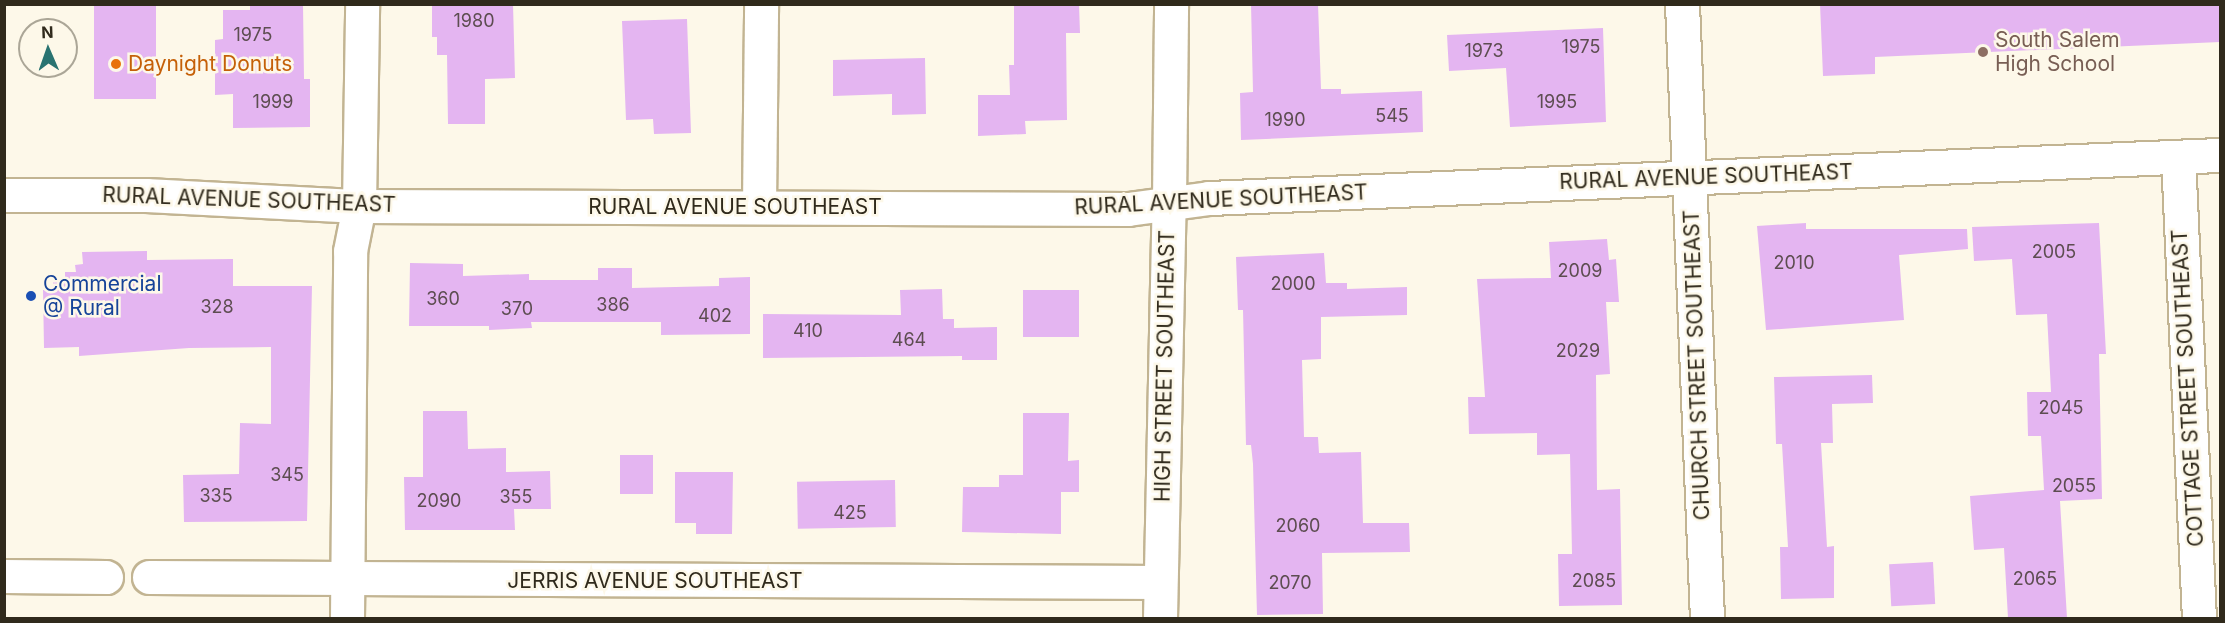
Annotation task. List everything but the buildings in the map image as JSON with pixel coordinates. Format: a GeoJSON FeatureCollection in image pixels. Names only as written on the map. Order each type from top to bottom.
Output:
{"type":"FeatureCollection","features":[{"type":"Feature","properties":{"kind":"street"},"geometry":{"type":"LineString","coordinates":[[347,618],[350,251],[359,206],[362,4]]}},
{"type":"Feature","properties":{"kind":"street"},"geometry":{"type":"LineString","coordinates":[[759,206],[761,4]]}},
{"type":"Feature","properties":{"kind":"street","name":"HIGH STREET SOUTHEAST"},"geometry":{"type":"LineString","coordinates":[[1160,618],[1172,4]]}},
{"type":"Feature","properties":{"kind":"street","name":"CHURCH STREET SOUTHEAST"},"geometry":{"type":"LineString","coordinates":[[1682,4],[1707,618]]}},
{"type":"Feature","properties":{"kind":"street","name":"RURAL AVENUE SOUTHEAST"},"geometry":{"type":"LineString","coordinates":[[4,195],[146,195],[359,206],[1128,209],[1169,203],[2220,155]]}},
{"type":"Feature","properties":{"kind":"street","name":"COTTAGE STREET SOUTHEAST"},"geometry":{"type":"LineString","coordinates":[[2178,157],[2199,618]]}},
{"type":"Feature","properties":{"kind":"street"},"geometry":{"type":"LineString","coordinates":[[4,576],[106,577]]}},
{"type":"Feature","properties":{"kind":"street","name":"JERRIS AVENUE SOUTHEAST"},"geometry":{"type":"LineString","coordinates":[[149,577],[348,580],[1160,582]]}},
{"type":"Feature","properties":{"kind":"place","name":"South Salem High School"},"geometry":{"type":"Point","coordinates":[1983,52]}},
{"type":"Feature","properties":{"kind":"place","name":"Daynight Donuts"},"geometry":{"type":"Point","coordinates":[116,64]}},
{"type":"Feature","properties":{"kind":"place","name":"Commercial @ Rural"},"geometry":{"type":"Point","coordinates":[31,296]}}]}
